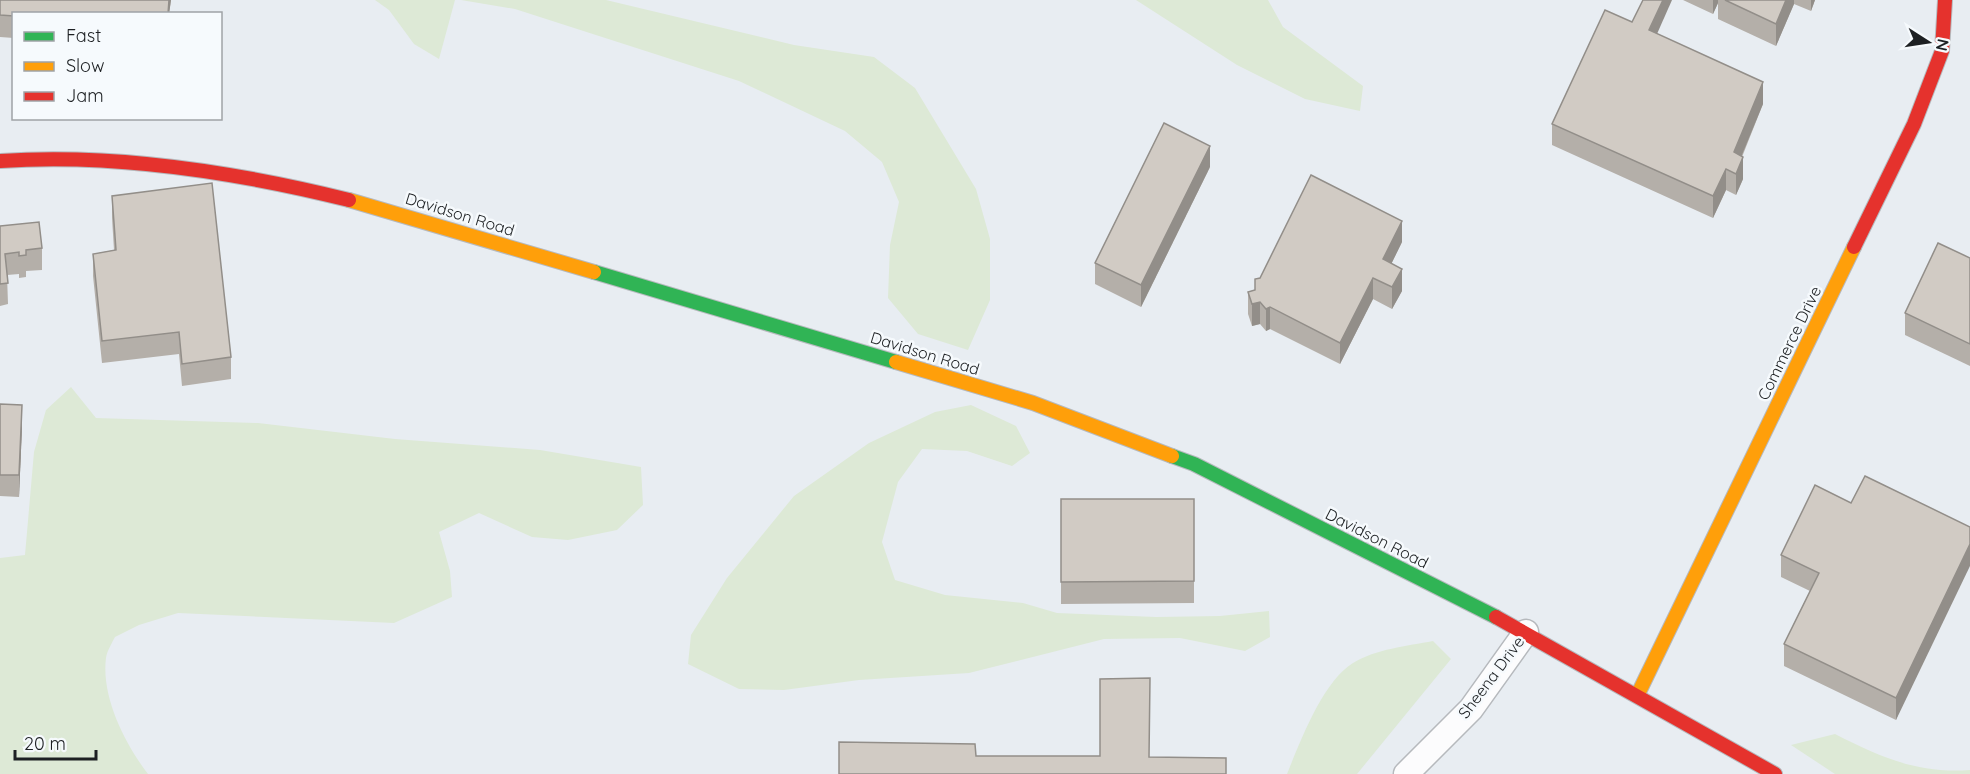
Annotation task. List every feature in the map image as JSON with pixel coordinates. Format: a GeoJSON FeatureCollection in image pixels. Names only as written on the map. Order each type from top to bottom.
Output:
{"type":"FeatureCollection","features":[{"type":"Feature","properties":{"kind":"street","name":"Commerce Drive"},"geometry":{"type":"LineString","coordinates":[[1638,694],[1914,123],[1942,51],[1945,0]]}},
{"type":"Feature","properties":{"kind":"street","name":"Davidson Road"},"geometry":{"type":"LineString","coordinates":[[0,161],[36,158],[180,166],[290,184],[401,214],[1033,403],[1194,464],[1526,632],[1775,774]]}},
{"type":"Feature","properties":{"kind":"street","name":"Sheena Drive"},"geometry":{"type":"LineString","coordinates":[[1406,774],[1471,709],[1526,632]]}},
{"type":"Feature","properties":{"kind":"green space"},"geometry":{"type":"Polygon","coordinates":[[[375,0],[455,0],[439,59],[414,44],[389,10],[375,0]]]}},
{"type":"Feature","properties":{"kind":"green space"},"geometry":{"type":"Polygon","coordinates":[[[461,0],[606,0],[794,45],[874,57],[915,88],[976,189],[990,239],[990,300],[968,350],[918,334],[888,298],[890,245],[899,202],[882,162],[845,131],[739,81],[515,9],[461,0]]]}},
{"type":"Feature","properties":{"kind":"green space"},"geometry":{"type":"Polygon","coordinates":[[[1136,0],[1268,0],[1283,27],[1363,86],[1360,111],[1305,99],[1237,65],[1136,0]]]}},
{"type":"Feature","properties":{"kind":"green space"},"geometry":{"type":"Polygon","coordinates":[[[71,387],[96,418],[258,423],[395,439],[540,450],[641,467],[643,505],[617,530],[568,540],[532,537],[479,513],[439,532],[450,571],[452,597],[394,623],[178,613],[139,625],[115,637],[107,655],[105,673],[116,719],[131,749],[148,774],[0,774],[0,558],[25,555],[34,452],[46,410],[71,387]]]}},
{"type":"Feature","properties":{"kind":"green space"},"geometry":{"type":"Polygon","coordinates":[[[971,405],[1016,426],[1030,453],[1012,466],[967,451],[922,449],[898,482],[882,542],[895,580],[945,595],[1023,603],[1057,613],[1156,617],[1220,616],[1269,611],[1270,637],[1245,651],[1180,638],[1104,639],[969,673],[859,680],[784,690],[739,689],[688,664],[691,635],[727,578],[794,496],[869,443],[935,412],[971,405]]]}},
{"type":"Feature","properties":{"kind":"green space"},"geometry":{"type":"Polygon","coordinates":[[[1433,641],[1451,659],[1357,774],[1287,774],[1322,698],[1342,672],[1353,663],[1372,654],[1433,641]]]}},
{"type":"Feature","properties":{"kind":"green space"},"geometry":{"type":"Polygon","coordinates":[[[1835,734],[1900,762],[1933,769],[1970,770],[1970,774],[1835,774],[1791,745],[1835,734]]]}},
{"type":"Feature","properties":{"kind":"building"},"geometry":{"type":"Polygon","coordinates":[[[0,0],[169,0],[168,12],[12,12],[12,16],[0,15],[0,0]]]}},
{"type":"Feature","properties":{"kind":"building"},"geometry":{"type":"Polygon","coordinates":[[[1643,0],[1663,0],[1649,30],[1763,82],[1734,152],[1743,157],[1736,174],[1726,169],[1713,196],[1552,124],[1605,10],[1632,22],[1643,0]]]}},
{"type":"Feature","properties":{"kind":"building"},"geometry":{"type":"Polygon","coordinates":[[[1725,0],[1786,0],[1776,24],[1725,0]]]}},
{"type":"Feature","properties":{"kind":"building"},"geometry":{"type":"Polygon","coordinates":[[[1164,123],[1210,146],[1141,285],[1095,263],[1164,123]]]}},
{"type":"Feature","properties":{"kind":"building"},"geometry":{"type":"Polygon","coordinates":[[[1311,175],[1402,221],[1383,259],[1402,269],[1392,287],[1373,278],[1340,343],[1270,307],[1266,309],[1260,302],[1252,304],[1248,292],[1255,290],[1255,279],[1260,278],[1311,175]]]}},
{"type":"Feature","properties":{"kind":"building"},"geometry":{"type":"Polygon","coordinates":[[[212,183],[231,357],[182,364],[179,332],[102,341],[93,254],[116,250],[112,196],[212,183]]]}},
{"type":"Feature","properties":{"kind":"building"},"geometry":{"type":"Polygon","coordinates":[[[39,222],[42,248],[26,250],[26,255],[19,256],[19,252],[5,254],[8,283],[0,284],[0,226],[39,222]]]}},
{"type":"Feature","properties":{"kind":"building"},"geometry":{"type":"Polygon","coordinates":[[[1938,243],[1970,258],[1970,344],[1905,313],[1938,243]]]}},
{"type":"Feature","properties":{"kind":"building"},"geometry":{"type":"Polygon","coordinates":[[[0,404],[22,405],[19,475],[0,475],[0,404]]]}},
{"type":"Feature","properties":{"kind":"building"},"geometry":{"type":"Polygon","coordinates":[[[1865,476],[1970,527],[1970,544],[1896,698],[1784,644],[1819,573],[1781,555],[1815,485],[1851,503],[1865,476]]]}},
{"type":"Feature","properties":{"kind":"building"},"geometry":{"type":"Polygon","coordinates":[[[1061,499],[1194,499],[1194,581],[1061,582],[1061,499]]]}},
{"type":"Feature","properties":{"kind":"building"},"geometry":{"type":"Polygon","coordinates":[[[1150,678],[1149,757],[1226,758],[1226,774],[839,774],[839,742],[975,744],[976,756],[1100,756],[1100,679],[1150,678]]]}},
{"type":"Feature","properties":{"kind":"traffic: fast"},"geometry":{"type":"LineString","coordinates":[[594,272],[896,362]]}},
{"type":"Feature","properties":{"kind":"traffic: fast"},"geometry":{"type":"LineString","coordinates":[[1172,456],[1194,464],[1496,617]]}},
{"type":"Feature","properties":{"kind":"traffic: slow"},"geometry":{"type":"LineString","coordinates":[[349,200],[594,272]]}},
{"type":"Feature","properties":{"kind":"traffic: slow"},"geometry":{"type":"LineString","coordinates":[[1638,694],[1854,247]]}},
{"type":"Feature","properties":{"kind":"traffic: slow"},"geometry":{"type":"LineString","coordinates":[[896,362],[1033,403],[1172,456]]}},
{"type":"Feature","properties":{"kind":"traffic: jam"},"geometry":{"type":"LineString","coordinates":[[1854,247],[1914,124],[1942,51],[1945,0]]}},
{"type":"Feature","properties":{"kind":"traffic: jam"},"geometry":{"type":"LineString","coordinates":[[0,161],[44,159],[132,162],[220,173],[349,200]]}},
{"type":"Feature","properties":{"kind":"traffic: jam"},"geometry":{"type":"LineString","coordinates":[[1496,617],[1775,774]]}}]}
